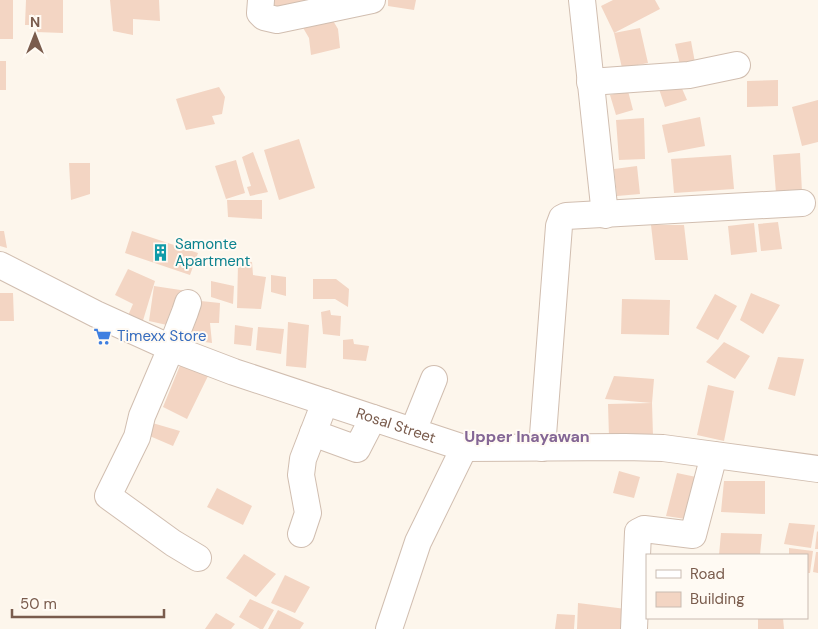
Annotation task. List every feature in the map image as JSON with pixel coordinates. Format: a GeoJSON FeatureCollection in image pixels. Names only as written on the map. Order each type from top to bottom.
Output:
{"type":"FeatureCollection","features":[{"type":"Feature","properties":{"kind":"street"},"geometry":{"type":"LineString","coordinates":[[260,0],[260,13],[264,17],[277,20],[372,0]]}},
{"type":"Feature","properties":{"kind":"street"},"geometry":{"type":"LineString","coordinates":[[582,0],[605,215]]}},
{"type":"Feature","properties":{"kind":"street"},"geometry":{"type":"LineString","coordinates":[[590,82],[689,75],[737,66]]}},
{"type":"Feature","properties":{"kind":"street"},"geometry":{"type":"LineString","coordinates":[[542,448],[560,222],[562,218],[566,216],[802,203]]}},
{"type":"Feature","properties":{"kind":"street","name":"Rosal Street"},"geometry":{"type":"LineString","coordinates":[[0,265],[96,314],[171,348],[234,372],[464,448],[663,448],[818,469]]}},
{"type":"Feature","properties":{"kind":"street"},"geometry":{"type":"LineString","coordinates":[[188,303],[142,416],[137,437],[108,496],[173,543],[198,558]]}},
{"type":"Feature","properties":{"kind":"street"},"geometry":{"type":"LineString","coordinates":[[413,431],[434,379]]}},
{"type":"Feature","properties":{"kind":"street"},"geometry":{"type":"LineString","coordinates":[[301,534],[308,513],[301,475],[303,459],[325,402]]}},
{"type":"Feature","properties":{"kind":"street"},"geometry":{"type":"LineString","coordinates":[[313,433],[358,449],[373,418]]}},
{"type":"Feature","properties":{"kind":"street"},"geometry":{"type":"LineString","coordinates":[[389,629],[418,542],[464,448]]}},
{"type":"Feature","properties":{"kind":"street"},"geometry":{"type":"LineString","coordinates":[[638,614],[638,532],[644,529],[693,535],[714,455]]}},
{"type":"Feature","properties":{"kind":"building"},"geometry":{"type":"Polygon","coordinates":[[[0,0],[13,0],[13,39],[0,39],[0,0]]]}},
{"type":"Feature","properties":{"kind":"building"},"geometry":{"type":"Polygon","coordinates":[[[26,0],[63,0],[63,33],[36,32],[38,25],[25,25],[26,0]]]}},
{"type":"Feature","properties":{"kind":"building"},"geometry":{"type":"Polygon","coordinates":[[[110,0],[159,0],[160,21],[133,19],[133,35],[113,31],[110,0]]]}},
{"type":"Feature","properties":{"kind":"building"},"geometry":{"type":"Polygon","coordinates":[[[268,0],[307,0],[306,7],[267,6],[268,0]]]}},
{"type":"Feature","properties":{"kind":"building"},"geometry":{"type":"Polygon","coordinates":[[[388,0],[416,0],[414,10],[388,6],[388,0]]]}},
{"type":"Feature","properties":{"kind":"building"},"geometry":{"type":"Polygon","coordinates":[[[613,0],[655,0],[660,9],[614,33],[601,6],[613,0]]]}},
{"type":"Feature","properties":{"kind":"building"},"geometry":{"type":"Polygon","coordinates":[[[332,19],[338,29],[340,48],[311,55],[309,38],[302,26],[332,19]]]}},
{"type":"Feature","properties":{"kind":"building"},"geometry":{"type":"Polygon","coordinates":[[[640,28],[648,63],[622,68],[614,33],[640,28]]]}},
{"type":"Feature","properties":{"kind":"building"},"geometry":{"type":"Polygon","coordinates":[[[691,41],[696,68],[681,69],[675,44],[691,41]]]}},
{"type":"Feature","properties":{"kind":"building"},"geometry":{"type":"Polygon","coordinates":[[[0,61],[6,61],[6,90],[0,90],[0,61]]]}},
{"type":"Feature","properties":{"kind":"building"},"geometry":{"type":"Polygon","coordinates":[[[778,80],[778,106],[747,107],[747,81],[778,80]]]}},
{"type":"Feature","properties":{"kind":"building"},"geometry":{"type":"Polygon","coordinates":[[[680,84],[687,100],[665,107],[659,89],[680,84]]]}},
{"type":"Feature","properties":{"kind":"building"},"geometry":{"type":"Polygon","coordinates":[[[219,87],[225,97],[222,114],[212,116],[215,124],[186,130],[176,99],[219,87]]]}},
{"type":"Feature","properties":{"kind":"building"},"geometry":{"type":"Polygon","coordinates":[[[628,91],[633,110],[616,115],[610,95],[628,91]]]}},
{"type":"Feature","properties":{"kind":"building"},"geometry":{"type":"Polygon","coordinates":[[[818,100],[818,142],[802,146],[792,107],[818,100]]]}},
{"type":"Feature","properties":{"kind":"building"},"geometry":{"type":"Polygon","coordinates":[[[700,117],[705,146],[668,153],[662,125],[700,117]]]}},
{"type":"Feature","properties":{"kind":"building"},"geometry":{"type":"Polygon","coordinates":[[[644,118],[645,159],[619,160],[616,120],[644,118]]]}},
{"type":"Feature","properties":{"kind":"building"},"geometry":{"type":"Polygon","coordinates":[[[299,139],[315,188],[279,200],[264,150],[299,139]]]}},
{"type":"Feature","properties":{"kind":"building"},"geometry":{"type":"Polygon","coordinates":[[[253,152],[268,192],[250,196],[247,187],[251,186],[242,157],[253,152]]]}},
{"type":"Feature","properties":{"kind":"building"},"geometry":{"type":"Polygon","coordinates":[[[800,153],[802,192],[776,193],[773,155],[800,153]]]}},
{"type":"Feature","properties":{"kind":"building"},"geometry":{"type":"Polygon","coordinates":[[[731,155],[734,189],[674,193],[671,159],[731,155]]]}},
{"type":"Feature","properties":{"kind":"building"},"geometry":{"type":"Polygon","coordinates":[[[236,160],[245,193],[226,199],[215,166],[236,160]]]}},
{"type":"Feature","properties":{"kind":"building"},"geometry":{"type":"Polygon","coordinates":[[[69,163],[90,163],[90,194],[71,200],[69,163]]]}},
{"type":"Feature","properties":{"kind":"building"},"geometry":{"type":"Polygon","coordinates":[[[637,166],[640,194],[617,196],[614,169],[637,166]]]}},
{"type":"Feature","properties":{"kind":"building"},"geometry":{"type":"Polygon","coordinates":[[[227,200],[262,200],[262,219],[228,217],[227,200]]]}},
{"type":"Feature","properties":{"kind":"building"},"geometry":{"type":"Polygon","coordinates":[[[778,222],[782,249],[761,251],[758,224],[778,222]]]}},
{"type":"Feature","properties":{"kind":"building"},"geometry":{"type":"Polygon","coordinates":[[[754,223],[757,252],[731,255],[728,226],[754,223]]]}},
{"type":"Feature","properties":{"kind":"building"},"geometry":{"type":"Polygon","coordinates":[[[651,225],[684,225],[688,260],[655,260],[651,225]]]}},
{"type":"Feature","properties":{"kind":"building"},"geometry":{"type":"Polygon","coordinates":[[[0,231],[4,231],[7,248],[0,246],[0,231]]]}},
{"type":"Feature","properties":{"kind":"building","name":"Samonte Apartment"},"geometry":{"type":"Polygon","coordinates":[[[132,231],[198,253],[190,275],[125,253],[132,231]]]}},
{"type":"Feature","properties":{"kind":"building"},"geometry":{"type":"Polygon","coordinates":[[[252,262],[253,275],[266,277],[261,309],[237,308],[238,264],[252,262]]]}},
{"type":"Feature","properties":{"kind":"building"},"geometry":{"type":"Polygon","coordinates":[[[128,269],[155,281],[141,327],[127,318],[133,304],[115,295],[128,269]]]}},
{"type":"Feature","properties":{"kind":"building"},"geometry":{"type":"Polygon","coordinates":[[[271,275],[286,277],[286,296],[271,292],[271,275]]]}},
{"type":"Feature","properties":{"kind":"building"},"geometry":{"type":"Polygon","coordinates":[[[313,279],[336,279],[349,289],[348,307],[335,299],[313,299],[313,279]]]}},
{"type":"Feature","properties":{"kind":"building"},"geometry":{"type":"Polygon","coordinates":[[[211,281],[234,286],[233,304],[211,297],[211,281]]]}},
{"type":"Feature","properties":{"kind":"building"},"geometry":{"type":"Polygon","coordinates":[[[154,286],[187,291],[180,318],[169,316],[167,325],[149,321],[154,286]]]}},
{"type":"Feature","properties":{"kind":"building"},"geometry":{"type":"Polygon","coordinates":[[[0,293],[13,293],[14,321],[0,321],[0,293]]]}},
{"type":"Feature","properties":{"kind":"building"},"geometry":{"type":"Polygon","coordinates":[[[751,293],[780,305],[763,334],[740,320],[751,293]]]}},
{"type":"Feature","properties":{"kind":"building"},"geometry":{"type":"Polygon","coordinates":[[[715,294],[737,306],[718,340],[696,328],[715,294]]]}},
{"type":"Feature","properties":{"kind":"building"},"geometry":{"type":"Polygon","coordinates":[[[622,299],[670,300],[669,335],[621,334],[622,299]]]}},
{"type":"Feature","properties":{"kind":"building"},"geometry":{"type":"Polygon","coordinates":[[[191,300],[220,303],[219,323],[210,323],[212,343],[190,340],[191,300]]]}},
{"type":"Feature","properties":{"kind":"building"},"geometry":{"type":"Polygon","coordinates":[[[330,310],[331,315],[341,316],[340,336],[323,334],[321,312],[330,310]]]}},
{"type":"Feature","properties":{"kind":"building"},"geometry":{"type":"Polygon","coordinates":[[[288,322],[309,325],[306,368],[286,366],[288,322]]]}},
{"type":"Feature","properties":{"kind":"building"},"geometry":{"type":"Polygon","coordinates":[[[235,325],[253,328],[251,346],[234,344],[235,325]]]}},
{"type":"Feature","properties":{"kind":"building"},"geometry":{"type":"Polygon","coordinates":[[[258,327],[284,329],[281,354],[256,350],[258,327]]]}},
{"type":"Feature","properties":{"kind":"building"},"geometry":{"type":"Polygon","coordinates":[[[353,339],[354,344],[369,346],[366,361],[343,359],[343,340],[353,339]]]}},
{"type":"Feature","properties":{"kind":"building"},"geometry":{"type":"Polygon","coordinates":[[[724,342],[750,356],[735,379],[706,362],[724,342]]]}},
{"type":"Feature","properties":{"kind":"building"},"geometry":{"type":"Polygon","coordinates":[[[778,357],[804,359],[795,396],[768,389],[778,357]]]}},
{"type":"Feature","properties":{"kind":"building"},"geometry":{"type":"Polygon","coordinates":[[[181,363],[208,376],[187,419],[163,407],[181,363]]]}},
{"type":"Feature","properties":{"kind":"building"},"geometry":{"type":"Polygon","coordinates":[[[614,376],[654,379],[652,403],[605,399],[614,376]]]}},
{"type":"Feature","properties":{"kind":"building"},"geometry":{"type":"Polygon","coordinates":[[[708,385],[734,391],[724,441],[697,435],[708,385]]]}},
{"type":"Feature","properties":{"kind":"building"},"geometry":{"type":"Polygon","coordinates":[[[652,403],[653,436],[609,437],[608,404],[652,403]]]}},
{"type":"Feature","properties":{"kind":"building"},"geometry":{"type":"Polygon","coordinates":[[[149,422],[180,431],[173,446],[145,434],[149,422]]]}},
{"type":"Feature","properties":{"kind":"building"},"geometry":{"type":"Polygon","coordinates":[[[619,471],[640,477],[634,498],[613,493],[619,471]]]}},
{"type":"Feature","properties":{"kind":"building"},"geometry":{"type":"Polygon","coordinates":[[[677,473],[701,478],[692,520],[666,516],[677,473]]]}},
{"type":"Feature","properties":{"kind":"building"},"geometry":{"type":"Polygon","coordinates":[[[724,481],[765,481],[765,514],[721,512],[724,481]]]}},
{"type":"Feature","properties":{"kind":"building"},"geometry":{"type":"Polygon","coordinates":[[[217,488],[252,506],[243,525],[207,507],[217,488]]]}},
{"type":"Feature","properties":{"kind":"building"},"geometry":{"type":"Polygon","coordinates":[[[789,523],[815,525],[811,548],[784,544],[789,523]]]}},
{"type":"Feature","properties":{"kind":"building"},"geometry":{"type":"Polygon","coordinates":[[[817,531],[818,549],[815,549],[817,531]]]}},
{"type":"Feature","properties":{"kind":"building"},"geometry":{"type":"Polygon","coordinates":[[[721,533],[762,534],[760,554],[719,554],[721,533]]]}},
{"type":"Feature","properties":{"kind":"building"},"geometry":{"type":"Polygon","coordinates":[[[789,548],[813,551],[810,573],[808,573],[808,554],[789,554],[789,548]]]}},
{"type":"Feature","properties":{"kind":"building"},"geometry":{"type":"Polygon","coordinates":[[[816,552],[818,552],[818,573],[813,572],[816,552]]]}},
{"type":"Feature","properties":{"kind":"building"},"geometry":{"type":"Polygon","coordinates":[[[244,554],[276,574],[256,597],[226,578],[244,554]]]}},
{"type":"Feature","properties":{"kind":"building"},"geometry":{"type":"Polygon","coordinates":[[[285,575],[310,587],[295,613],[271,603],[285,575]]]}},
{"type":"Feature","properties":{"kind":"building"},"geometry":{"type":"Polygon","coordinates":[[[250,599],[274,610],[263,629],[239,617],[250,599]]]}},
{"type":"Feature","properties":{"kind":"building"},"geometry":{"type":"Polygon","coordinates":[[[578,603],[626,609],[625,629],[577,629],[578,603]]]}},
{"type":"Feature","properties":{"kind":"building"},"geometry":{"type":"Polygon","coordinates":[[[278,610],[304,623],[300,629],[268,629],[278,610]]]}},
{"type":"Feature","properties":{"kind":"building"},"geometry":{"type":"Polygon","coordinates":[[[216,613],[235,624],[231,629],[205,629],[216,613]]]}},
{"type":"Feature","properties":{"kind":"building"},"geometry":{"type":"Polygon","coordinates":[[[557,614],[575,615],[574,629],[555,629],[557,614]]]}},
{"type":"Feature","properties":{"kind":"building"},"geometry":{"type":"Polygon","coordinates":[[[758,619],[783,619],[784,629],[758,629],[758,619]]]}},
{"type":"Feature","properties":{"kind":"place","name":"Samonte Apartment"},"geometry":{"type":"Point","coordinates":[161,253]}},
{"type":"Feature","properties":{"kind":"place","name":"Timexx Store"},"geometry":{"type":"Point","coordinates":[103,336]}},
{"type":"Feature","properties":{"kind":"district","name":"Upper Inayawan"},"geometry":{"type":"Point","coordinates":[527,436]}}]}
